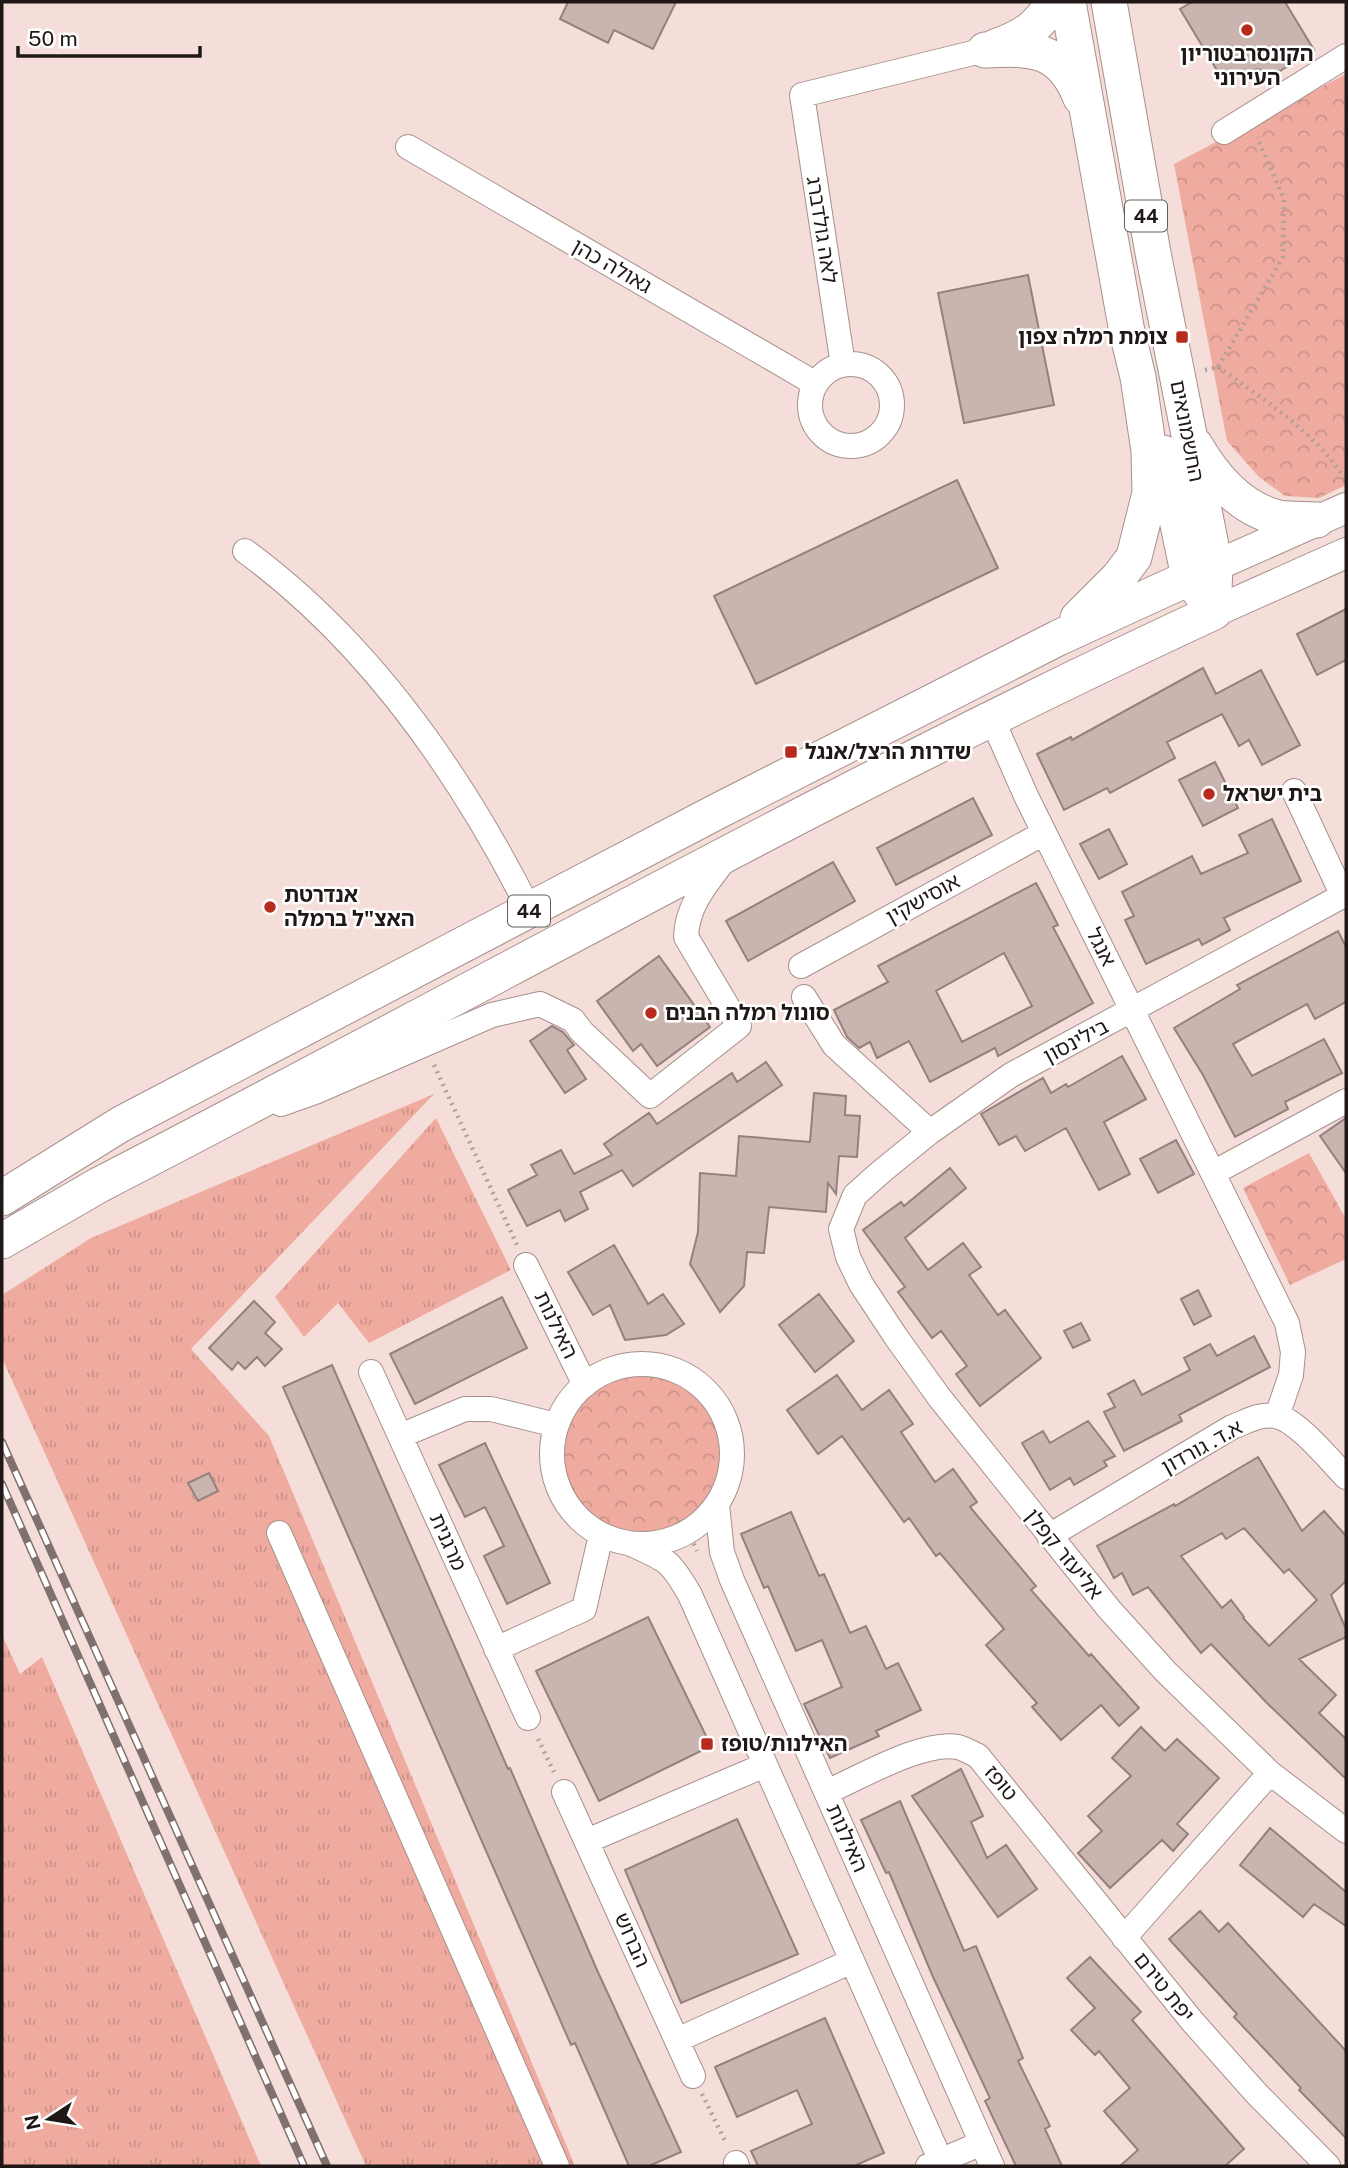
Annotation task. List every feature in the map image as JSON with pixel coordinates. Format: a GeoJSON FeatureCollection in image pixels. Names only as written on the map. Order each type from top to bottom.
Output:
{"type":"FeatureCollection","features":[{"type":"Feature","properties":{"kind":"highway"},"geometry":{"type":"LineString","coordinates":[[985,50],[1031,31],[1054,2]]}},
{"type":"Feature","properties":{"kind":"highway","name":"החשמונאים"},"geometry":{"type":"LineString","coordinates":[[1068,2],[1127,332],[1138,377]]}},
{"type":"Feature","properties":{"kind":"highway","name":"החשמונאים"},"geometry":{"type":"LineString","coordinates":[[1110,2],[1186,430],[1202,572],[1214,612]]}},
{"type":"Feature","properties":{"kind":"highway"},"geometry":{"type":"LineString","coordinates":[[985,50],[1025,48],[1054,60],[1076,86],[1093,142]]}},
{"type":"Feature","properties":{"kind":"highway"},"geometry":{"type":"LineString","coordinates":[[1138,377],[1202,572]]}},
{"type":"Feature","properties":{"kind":"highway","name":"44"},"geometry":{"type":"LineString","coordinates":[[1058,638],[1119,577],[1133,556],[1150,493],[1149,451],[1138,377]]}},
{"type":"Feature","properties":{"kind":"highway","name":"44"},"geometry":{"type":"LineString","coordinates":[[1186,430],[1208,467],[1230,492],[1252,508],[1280,518],[1332,514]]}},
{"type":"Feature","properties":{"kind":"highway","name":"44"},"geometry":{"type":"LineString","coordinates":[[3,1187],[706,817],[1058,638],[1202,572]]}},
{"type":"Feature","properties":{"kind":"highway","name":"44"},"geometry":{"type":"LineString","coordinates":[[11,1236],[99,1185],[731,851],[1108,661],[1214,612]]}},
{"type":"Feature","properties":{"kind":"main road"},"geometry":{"type":"LineString","coordinates":[[1202,572],[1332,514]]}},
{"type":"Feature","properties":{"kind":"main road"},"geometry":{"type":"LineString","coordinates":[[1214,612],[1346,553]]}},
{"type":"Feature","properties":{"kind":"street","name":"לאה גולדברג"},"geometry":{"type":"LineString","coordinates":[[843,365],[802,95],[985,50]]}},
{"type":"Feature","properties":{"kind":"street"},"geometry":{"type":"LineString","coordinates":[[1224,132],[1346,56]]}},
{"type":"Feature","properties":{"kind":"street","name":"גאולה כהן"},"geometry":{"type":"LineString","coordinates":[[408,147],[816,384]]}},
{"type":"Feature","properties":{"kind":"street"},"geometry":{"type":"LineString","coordinates":[[856,364],[868,368],[883,379],[892,403],[885,428],[877,437],[860,445],[834,443],[816,426],[811,414],[811,401],[816,384],[825,373],[843,365],[856,364]]}},
{"type":"Feature","properties":{"kind":"street"},"geometry":{"type":"LineString","coordinates":[[245,551],[284,580],[316,610],[369,667],[404,710],[481,821],[530,911]]}},
{"type":"Feature","properties":{"kind":"street","name":"אנגל"},"geometry":{"type":"LineString","coordinates":[[992,719],[1045,833],[1287,1324],[1293,1352],[1291,1375],[1277,1416]]}},
{"type":"Feature","properties":{"kind":"street"},"geometry":{"type":"LineString","coordinates":[[1294,790],[1345,895]]}},
{"type":"Feature","properties":{"kind":"street","name":"אוסישקין"},"geometry":{"type":"LineString","coordinates":[[801,966],[1045,833]]}},
{"type":"Feature","properties":{"kind":"street"},"geometry":{"type":"LineString","coordinates":[[211,1127],[315,1093],[492,1015],[540,1004],[573,1020],[582,1032],[650,1096],[738,1026],[686,937],[691,908],[731,851]]}},
{"type":"Feature","properties":{"kind":"street","name":"בילינסון"},"geometry":{"type":"LineString","coordinates":[[841,1229],[855,1195],[930,1132],[1011,1075],[1345,895]]}},
{"type":"Feature","properties":{"kind":"street"},"geometry":{"type":"LineString","coordinates":[[804,997],[834,1045],[930,1132]]}},
{"type":"Feature","properties":{"kind":"street"},"geometry":{"type":"LineString","coordinates":[[1213,1173],[1346,1101]]}},
{"type":"Feature","properties":{"kind":"street","name":"אליעזר קפלן"},"geometry":{"type":"LineString","coordinates":[[841,1229],[848,1257],[861,1284],[896,1337],[939,1397],[1110,1609],[1166,1672],[1270,1773],[1346,1831]]}},
{"type":"Feature","properties":{"kind":"street","name":"האילנות"},"geometry":{"type":"LineString","coordinates":[[526,1265],[585,1385]]}},
{"type":"Feature","properties":{"kind":"street"},"geometry":{"type":"LineString","coordinates":[[631,1544],[663,1542],[695,1528],[717,1506],[729,1476],[732,1445],[725,1418],[707,1392],[682,1373],[652,1364],[624,1365],[595,1377],[571,1398],[556,1425],[551,1457],[559,1490],[576,1516],[601,1535],[631,1544],[665,1559],[677,1573],[690,1595],[852,1961],[937,2164],[982,2143]]}},
{"type":"Feature","properties":{"kind":"street","name":"מרגנית"},"geometry":{"type":"LineString","coordinates":[[371,1372],[528,1718]]}},
{"type":"Feature","properties":{"kind":"street"},"geometry":{"type":"LineString","coordinates":[[400,1436],[465,1409],[491,1409],[556,1425]]}},
{"type":"Feature","properties":{"kind":"street","name":"א.ד. גורדון"},"geometry":{"type":"LineString","coordinates":[[1049,1536],[1232,1427],[1259,1416],[1277,1416]]}},
{"type":"Feature","properties":{"kind":"street"},"geometry":{"type":"LineString","coordinates":[[1277,1416],[1296,1427],[1346,1477]]}},
{"type":"Feature","properties":{"kind":"street","name":"האילנות"},"geometry":{"type":"LineString","coordinates":[[717,1506],[725,1562],[992,2166]]}},
{"type":"Feature","properties":{"kind":"street"},"geometry":{"type":"LineString","coordinates":[[279,1532],[557,2166]]}},
{"type":"Feature","properties":{"kind":"street"},"geometry":{"type":"LineString","coordinates":[[496,1649],[584,1609],[601,1535]]}},
{"type":"Feature","properties":{"kind":"street","name":"טופז"},"geometry":{"type":"LineString","coordinates":[[827,1792],[914,1753],[936,1747],[959,1747],[978,1756],[1124,1938]]}},
{"type":"Feature","properties":{"kind":"street"},"geometry":{"type":"LineString","coordinates":[[587,1841],[765,1765]]}},
{"type":"Feature","properties":{"kind":"street","name":"יפת טירם"},"geometry":{"type":"LineString","coordinates":[[1270,1773],[1124,1938],[1256,2093],[1328,2166]]}},
{"type":"Feature","properties":{"kind":"street","name":"הברוש"},"geometry":{"type":"LineString","coordinates":[[564,1792],[693,2076]]}},
{"type":"Feature","properties":{"kind":"street"},"geometry":{"type":"LineString","coordinates":[[677,2040],[852,1961]]}},
{"type":"Feature","properties":{"kind":"path"},"geometry":{"type":"LineString","coordinates":[[1177,377],[1218,367],[1283,257],[1284,198],[1248,118]]}},
{"type":"Feature","properties":{"kind":"path"},"geometry":{"type":"LineString","coordinates":[[1218,367],[1289,418],[1339,469],[1346,481]]}},
{"type":"Feature","properties":{"kind":"path"},"geometry":{"type":"LineString","coordinates":[[425,1044],[526,1265]]}},
{"type":"Feature","properties":{"kind":"path"},"geometry":{"type":"LineString","coordinates":[[528,1718],[564,1792]]}},
{"type":"Feature","properties":{"kind":"path"},"geometry":{"type":"LineString","coordinates":[[693,2076],[736,2164]]}},
{"type":"Feature","properties":{"kind":"green space"},"geometry":{"type":"Polygon","coordinates":[[[1346,74],[1346,485],[1319,498],[1285,496],[1259,477],[1227,441],[1174,164],[1346,74]]]}},
{"type":"Feature","properties":{"kind":"green space"},"geometry":{"type":"Polygon","coordinates":[[[434,1094],[191,1349],[269,1436],[575,2166],[366,2166],[2,1358],[2,1295],[91,1238],[434,1094]]]}},
{"type":"Feature","properties":{"kind":"green space"},"geometry":{"type":"Polygon","coordinates":[[[436,1118],[511,1270],[369,1343],[338,1303],[304,1337],[275,1297],[436,1118]]]}},
{"type":"Feature","properties":{"kind":"green space"},"geometry":{"type":"Polygon","coordinates":[[[1309,1153],[1346,1219],[1346,1259],[1290,1285],[1243,1188],[1309,1153]]]}},
{"type":"Feature","properties":{"kind":"green space"},"geometry":{"type":"Polygon","coordinates":[[[642,1375],[672,1381],[698,1398],[715,1424],[721,1454],[715,1484],[698,1510],[672,1527],[642,1533],[612,1527],[586,1510],[569,1484],[563,1454],[569,1424],[586,1398],[612,1381],[642,1375]]]}},
{"type":"Feature","properties":{"kind":"green space"},"geometry":{"type":"Polygon","coordinates":[[[2,1635],[20,1674],[42,1657],[261,2166],[2,2166],[2,1635]]]}},
{"type":"Feature","properties":{"kind":"building"},"geometry":{"type":"Polygon","coordinates":[[[568,2],[676,2],[653,49],[614,30],[608,43],[560,19],[568,2]]]}},
{"type":"Feature","properties":{"kind":"building","name":"הקונסרבטוריון העירוני"},"geometry":{"type":"Polygon","coordinates":[[[1192,2],[1285,2],[1314,50],[1275,74],[1257,69],[1245,74],[1218,72],[1180,9],[1192,2]]]}},
{"type":"Feature","properties":{"kind":"building"},"geometry":{"type":"Polygon","coordinates":[[[1028,275],[1054,405],[964,423],[938,293],[1028,275]]]}},
{"type":"Feature","properties":{"kind":"building"},"geometry":{"type":"Polygon","coordinates":[[[957,480],[998,568],[756,684],[714,596],[957,480]]]}},
{"type":"Feature","properties":{"kind":"building"},"geometry":{"type":"Polygon","coordinates":[[[1346,609],[1346,660],[1317,675],[1297,634],[1346,609]]]}},
{"type":"Feature","properties":{"kind":"building"},"geometry":{"type":"Polygon","coordinates":[[[1203,668],[1216,694],[1261,670],[1300,745],[1262,765],[1249,740],[1239,746],[1222,714],[1167,742],[1175,758],[1110,793],[1107,788],[1064,810],[1037,754],[1071,737],[1072,740],[1203,668]]]}},
{"type":"Feature","properties":{"kind":"building","name":"בית ישראל"},"geometry":{"type":"Polygon","coordinates":[[[1215,762],[1238,808],[1203,826],[1179,780],[1215,762]]]}},
{"type":"Feature","properties":{"kind":"building"},"geometry":{"type":"Polygon","coordinates":[[[973,798],[992,835],[896,885],[877,848],[973,798]]]}},
{"type":"Feature","properties":{"kind":"building"},"geometry":{"type":"Polygon","coordinates":[[[1272,819],[1301,881],[1224,918],[1230,930],[1202,945],[1199,939],[1146,964],[1125,920],[1134,916],[1122,892],[1192,856],[1201,874],[1248,853],[1239,835],[1272,819]]]}},
{"type":"Feature","properties":{"kind":"building"},"geometry":{"type":"Polygon","coordinates":[[[1109,829],[1127,864],[1099,879],[1080,844],[1109,829]]]}},
{"type":"Feature","properties":{"kind":"building"},"geometry":{"type":"Polygon","coordinates":[[[833,862],[855,901],[748,961],[726,921],[833,862]]]}},
{"type":"Feature","properties":{"kind":"building"},"geometry":{"type":"Polygon","coordinates":[[[1036,883],[1058,925],[1053,927],[1093,1003],[998,1056],[995,1048],[930,1082],[909,1041],[877,1058],[870,1042],[859,1048],[847,1037],[834,1010],[888,982],[878,966],[1036,883]],[[1004,953],[936,991],[962,1042],[1032,1006],[1004,953]]]}},
{"type":"Feature","properties":{"kind":"building"},"geometry":{"type":"Polygon","coordinates":[[[1338,931],[1346,947],[1346,1002],[1315,1019],[1307,1004],[1233,1044],[1252,1076],[1324,1039],[1342,1073],[1285,1102],[1288,1109],[1235,1137],[1203,1075],[1174,1028],[1240,989],[1237,985],[1338,931]]]}},
{"type":"Feature","properties":{"kind":"building"},"geometry":{"type":"Polygon","coordinates":[[[659,956],[710,1027],[657,1066],[641,1044],[633,1051],[597,1001],[659,956]]]}},
{"type":"Feature","properties":{"kind":"building"},"geometry":{"type":"Polygon","coordinates":[[[552,1026],[563,1032],[574,1045],[567,1050],[586,1079],[565,1093],[530,1041],[552,1026]]]}},
{"type":"Feature","properties":{"kind":"building"},"geometry":{"type":"Polygon","coordinates":[[[1122,1056],[1146,1099],[1104,1122],[1130,1174],[1099,1190],[1066,1128],[1025,1151],[1016,1136],[999,1145],[981,1114],[1043,1078],[1051,1093],[1066,1084],[1068,1087],[1122,1056]]]}},
{"type":"Feature","properties":{"kind":"building"},"geometry":{"type":"Polygon","coordinates":[[[766,1062],[782,1085],[633,1186],[622,1170],[580,1192],[588,1209],[565,1221],[560,1210],[527,1226],[508,1190],[537,1175],[531,1165],[561,1150],[574,1174],[612,1155],[604,1144],[649,1113],[657,1124],[732,1073],[737,1082],[766,1062]]]}},
{"type":"Feature","properties":{"kind":"building"},"geometry":{"type":"Polygon","coordinates":[[[814,1093],[846,1096],[845,1115],[860,1116],[857,1157],[839,1156],[836,1194],[828,1183],[826,1212],[769,1207],[764,1253],[747,1252],[744,1286],[720,1312],[690,1264],[698,1232],[700,1173],[736,1176],[739,1136],[810,1142],[814,1093]]]}},
{"type":"Feature","properties":{"kind":"building"},"geometry":{"type":"Polygon","coordinates":[[[1346,1118],[1346,1173],[1320,1136],[1346,1118]]]}},
{"type":"Feature","properties":{"kind":"building"},"geometry":{"type":"Polygon","coordinates":[[[1176,1140],[1194,1174],[1158,1193],[1140,1159],[1176,1140]]]}},
{"type":"Feature","properties":{"kind":"building"},"geometry":{"type":"Polygon","coordinates":[[[950,1168],[966,1188],[905,1238],[928,1270],[963,1243],[981,1267],[969,1275],[998,1315],[1005,1310],[1041,1358],[980,1406],[956,1374],[967,1366],[941,1331],[932,1338],[898,1292],[905,1287],[863,1230],[901,1202],[904,1206],[950,1168]]]}},
{"type":"Feature","properties":{"kind":"building"},"geometry":{"type":"Polygon","coordinates":[[[614,1245],[648,1304],[663,1294],[684,1324],[666,1335],[625,1340],[610,1305],[593,1315],[568,1272],[614,1245]]]}},
{"type":"Feature","properties":{"kind":"building"},"geometry":{"type":"Polygon","coordinates":[[[1198,1290],[1211,1316],[1194,1325],[1181,1299],[1198,1290]]]}},
{"type":"Feature","properties":{"kind":"building"},"geometry":{"type":"Polygon","coordinates":[[[819,1294],[854,1341],[815,1372],[779,1325],[819,1294]]]}},
{"type":"Feature","properties":{"kind":"building"},"geometry":{"type":"Polygon","coordinates":[[[502,1297],[527,1348],[415,1404],[390,1354],[502,1297]]]}},
{"type":"Feature","properties":{"kind":"building"},"geometry":{"type":"Polygon","coordinates":[[[254,1301],[275,1322],[265,1333],[282,1349],[265,1366],[257,1357],[245,1369],[238,1362],[232,1370],[209,1348],[254,1301]]]}},
{"type":"Feature","properties":{"kind":"building"},"geometry":{"type":"Polygon","coordinates":[[[1081,1323],[1090,1340],[1073,1348],[1064,1331],[1081,1323]]]}},
{"type":"Feature","properties":{"kind":"building"},"geometry":{"type":"Polygon","coordinates":[[[1254,1336],[1270,1367],[1179,1415],[1182,1421],[1124,1451],[1104,1412],[1115,1407],[1108,1394],[1134,1380],[1142,1395],[1190,1370],[1184,1358],[1210,1344],[1217,1356],[1254,1336]]]}},
{"type":"Feature","properties":{"kind":"building"},"geometry":{"type":"Polygon","coordinates":[[[332,1365],[597,1970],[681,2152],[649,2166],[629,2166],[575,2043],[571,2045],[283,1387],[332,1365]]]}},
{"type":"Feature","properties":{"kind":"building"},"geometry":{"type":"Polygon","coordinates":[[[837,1375],[862,1410],[889,1390],[913,1424],[901,1432],[935,1482],[953,1469],[977,1502],[970,1507],[1036,1586],[1031,1590],[1139,1708],[1119,1726],[1101,1705],[1061,1740],[1032,1707],[1037,1703],[986,1645],[1004,1629],[940,1553],[936,1556],[909,1518],[904,1522],[842,1436],[818,1454],[787,1410],[837,1375]]]}},
{"type":"Feature","properties":{"kind":"building"},"geometry":{"type":"Polygon","coordinates":[[[1088,1421],[1115,1456],[1104,1461],[1107,1466],[1074,1485],[1070,1478],[1050,1490],[1022,1443],[1043,1431],[1050,1443],[1088,1421]]]}},
{"type":"Feature","properties":{"kind":"building"},"geometry":{"type":"Polygon","coordinates":[[[485,1443],[550,1583],[507,1604],[484,1556],[504,1546],[485,1507],[465,1517],[439,1465],[485,1443]]]}},
{"type":"Feature","properties":{"kind":"building"},"geometry":{"type":"Polygon","coordinates":[[[1258,1457],[1302,1531],[1324,1511],[1346,1536],[1346,1581],[1331,1595],[1346,1629],[1346,1637],[1299,1659],[1336,1695],[1319,1713],[1346,1739],[1346,1779],[1266,1702],[1211,1644],[1201,1653],[1148,1587],[1133,1595],[1122,1573],[1114,1578],[1097,1546],[1174,1504],[1175,1506],[1258,1457]],[[1244,1528],[1226,1539],[1222,1533],[1181,1556],[1222,1608],[1231,1600],[1243,1618],[1269,1646],[1317,1600],[1289,1569],[1284,1573],[1244,1528]]]}},
{"type":"Feature","properties":{"kind":"building"},"geometry":{"type":"Polygon","coordinates":[[[209,1473],[218,1491],[198,1501],[188,1483],[209,1473]]]}},
{"type":"Feature","properties":{"kind":"building"},"geometry":{"type":"Polygon","coordinates":[[[791,1512],[819,1576],[824,1574],[850,1633],[866,1626],[886,1669],[898,1663],[921,1710],[876,1731],[879,1736],[830,1758],[804,1704],[842,1687],[822,1640],[796,1651],[768,1586],[764,1588],[741,1534],[791,1512]]]}},
{"type":"Feature","properties":{"kind":"building"},"geometry":{"type":"Polygon","coordinates":[[[648,1617],[711,1746],[599,1801],[536,1671],[648,1617]]]}},
{"type":"Feature","properties":{"kind":"building"},"geometry":{"type":"Polygon","coordinates":[[[1141,1727],[1165,1751],[1177,1739],[1219,1778],[1177,1824],[1188,1834],[1173,1851],[1162,1840],[1110,1888],[1078,1853],[1102,1831],[1088,1816],[1131,1776],[1112,1758],[1141,1727]]]}},
{"type":"Feature","properties":{"kind":"building"},"geometry":{"type":"Polygon","coordinates":[[[961,1769],[983,1816],[971,1822],[987,1858],[1006,1845],[1037,1889],[998,1917],[912,1796],[961,1769]]]}},
{"type":"Feature","properties":{"kind":"building"},"geometry":{"type":"Polygon","coordinates":[[[900,1801],[964,1951],[976,1946],[1023,2058],[1018,2061],[1050,2126],[1045,2129],[1062,2166],[1016,2166],[985,2101],[990,2098],[933,1977],[889,1872],[886,1873],[861,1820],[900,1801]]]}},
{"type":"Feature","properties":{"kind":"building"},"geometry":{"type":"Polygon","coordinates":[[[737,1819],[798,1954],[681,2003],[625,1870],[737,1819]]]}},
{"type":"Feature","properties":{"kind":"building"},"geometry":{"type":"Polygon","coordinates":[[[1270,1828],[1346,1892],[1346,1926],[1314,1904],[1303,1917],[1240,1865],[1270,1828]]]}},
{"type":"Feature","properties":{"kind":"building"},"geometry":{"type":"Polygon","coordinates":[[[1200,1911],[1219,1932],[1228,1923],[1346,2051],[1346,2138],[1234,2017],[1237,2014],[1169,1939],[1200,1911]]]}},
{"type":"Feature","properties":{"kind":"building"},"geometry":{"type":"Polygon","coordinates":[[[1090,1957],[1141,2012],[1132,2020],[1244,2149],[1225,2166],[1120,2166],[1138,2150],[1104,2111],[1130,2088],[1099,2051],[1095,2055],[1071,2030],[1095,2008],[1067,1978],[1090,1957]]]}},
{"type":"Feature","properties":{"kind":"building"},"geometry":{"type":"Polygon","coordinates":[[[825,2018],[884,2153],[854,2166],[758,2166],[751,2151],[812,2124],[797,2090],[737,2117],[715,2067],[825,2018]]]}},
{"type":"Feature","properties":{"kind":"railway"},"geometry":{"type":"LineString","coordinates":[[2,1442],[327,2166]]}},
{"type":"Feature","properties":{"kind":"railway"},"geometry":{"type":"LineString","coordinates":[[2,1484],[304,2166]]}},
{"type":"Feature","properties":{"kind":"place","name":"הקונסרבטוריון העירוני"},"geometry":{"type":"Point","coordinates":[1247,30]}},
{"type":"Feature","properties":{"kind":"place","name":"צומת רמלה צפון"},"geometry":{"type":"Point","coordinates":[1182,337]}},
{"type":"Feature","properties":{"kind":"place","name":"שדרות הרצל/אנגל"},"geometry":{"type":"Point","coordinates":[791,752]}},
{"type":"Feature","properties":{"kind":"place","name":"בית ישראל"},"geometry":{"type":"Point","coordinates":[1209,794]}},
{"type":"Feature","properties":{"kind":"place","name":"אנדרטת האצ\"ל ברמלה"},"geometry":{"type":"Point","coordinates":[270,907]}},
{"type":"Feature","properties":{"kind":"place","name":"סונול רמלה הבנים"},"geometry":{"type":"Point","coordinates":[651,1013]}},
{"type":"Feature","properties":{"kind":"place","name":"האילנות/טופז"},"geometry":{"type":"Point","coordinates":[707,1744]}}]}
